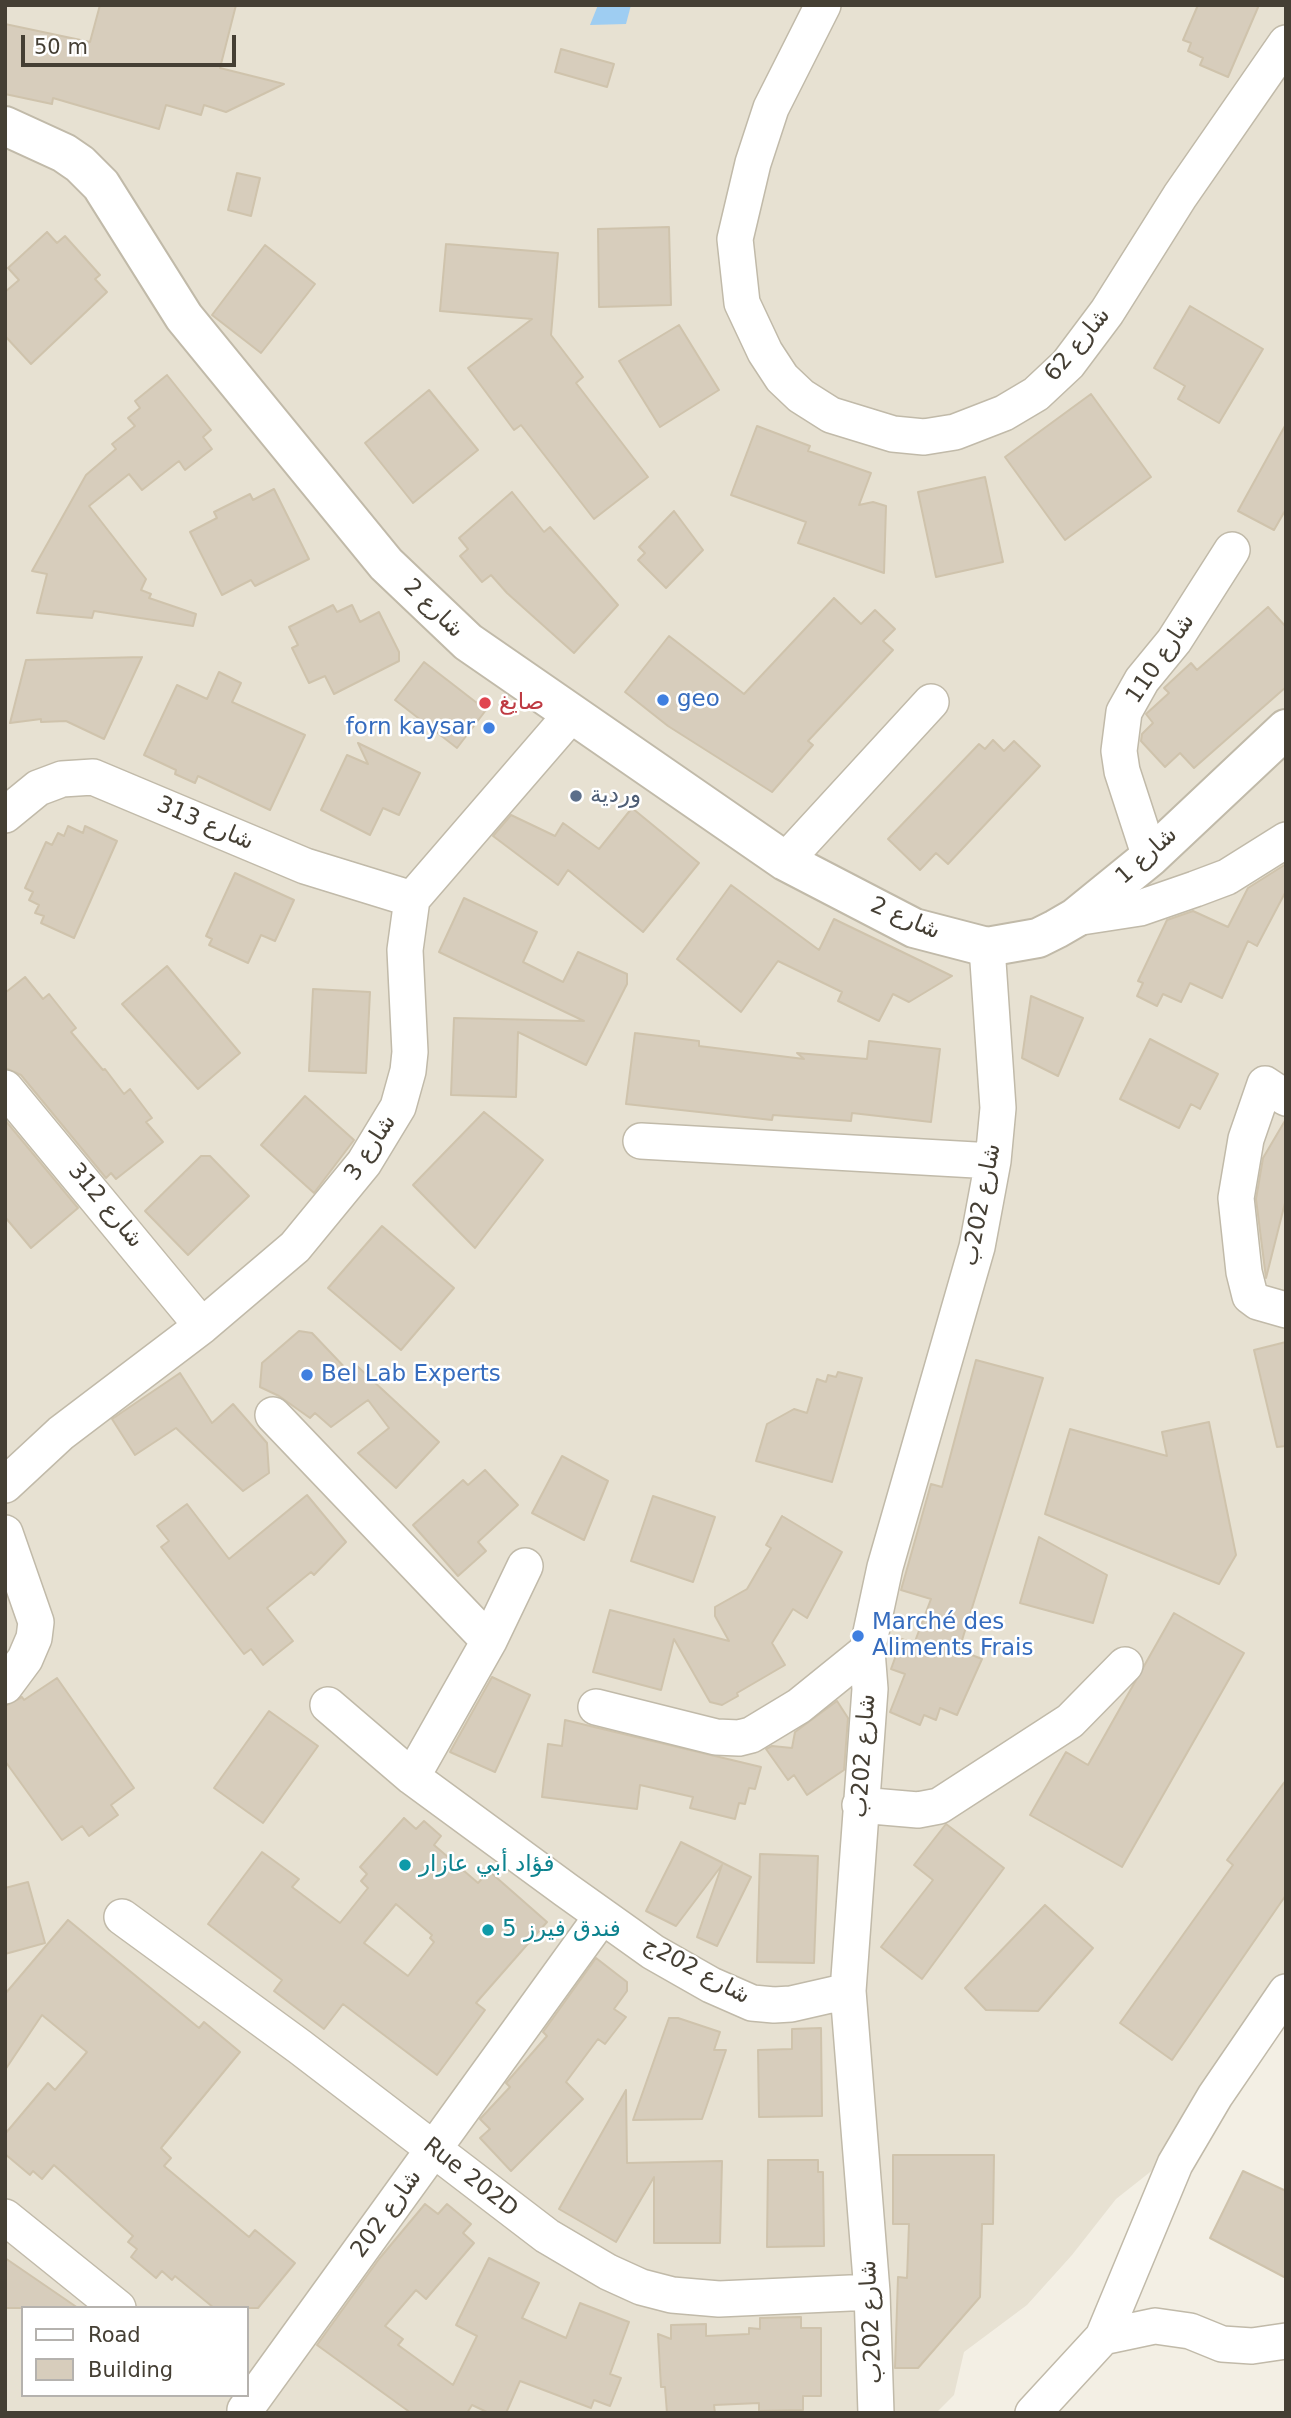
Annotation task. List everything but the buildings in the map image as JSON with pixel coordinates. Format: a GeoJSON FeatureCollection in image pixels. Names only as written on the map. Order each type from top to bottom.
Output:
{"type":"FeatureCollection","features":[{"type":"Feature","properties":{"kind":"street","name":"شارع 62"},"geometry":{"type":"LineString","coordinates":[[823,5],[771,108],[753,163],[735,239],[742,303],[765,352],[782,378],[801,396],[831,415],[893,434],[924,437],[955,432],[1004,413],[1036,394],[1068,364],[1107,312],[1180,196],[1286,43]]}},
{"type":"Feature","properties":{"kind":"street","name":"شارع 2"},"geometry":{"type":"LineString","coordinates":[[5,126],[64,153],[101,185],[184,317],[386,564],[468,642],[785,861],[914,928],[987,947]]}},
{"type":"Feature","properties":{"kind":"street","name":"شارع 110"},"geometry":{"type":"LineString","coordinates":[[1150,857],[1122,771],[1119,751],[1124,712],[1142,680],[1174,641],[1232,550]]}},
{"type":"Feature","properties":{"kind":"street"},"geometry":{"type":"LineString","coordinates":[[785,861],[930,702]]}},
{"type":"Feature","properties":{"kind":"street"},"geometry":{"type":"LineString","coordinates":[[412,899],[571,715]]}},
{"type":"Feature","properties":{"kind":"street","name":"شارع 1"},"geometry":{"type":"LineString","coordinates":[[987,947],[1038,938],[1075,918],[1150,857],[1286,729]]}},
{"type":"Feature","properties":{"kind":"street","name":"شارع 313"},"geometry":{"type":"LineString","coordinates":[[5,815],[38,788],[62,779],[93,777],[305,866],[412,899]]}},
{"type":"Feature","properties":{"kind":"street"},"geometry":{"type":"LineString","coordinates":[[1075,918],[1140,908],[1195,889],[1227,877],[1286,840]]}},
{"type":"Feature","properties":{"kind":"street","name":"شارع 3"},"geometry":{"type":"LineString","coordinates":[[5,1485],[61,1433],[202,1326],[295,1247],[364,1163],[398,1107],[410,1052],[405,950],[412,899]]}},
{"type":"Feature","properties":{"kind":"street","name":"شارع 202ب"},"geometry":{"type":"LineString","coordinates":[[876,2413],[872,2292],[848,1991],[870,1689],[867,1651],[885,1567],[977,1247],[993,1161],[998,1108],[987,947]]}},
{"type":"Feature","properties":{"kind":"street"},"geometry":{"type":"LineString","coordinates":[[1286,1098],[1265,1084],[1246,1139],[1236,1198],[1244,1272],[1250,1296],[1258,1302],[1286,1310]]}},
{"type":"Feature","properties":{"kind":"street","name":"شارع 312"},"geometry":{"type":"LineString","coordinates":[[5,1088],[202,1326]]}},
{"type":"Feature","properties":{"kind":"street"},"geometry":{"type":"LineString","coordinates":[[641,1141],[993,1161]]}},
{"type":"Feature","properties":{"kind":"street"},"geometry":{"type":"LineString","coordinates":[[273,1415],[489,1641]]}},
{"type":"Feature","properties":{"kind":"street"},"geometry":{"type":"LineString","coordinates":[[5,1533],[36,1622],[34,1638],[5,1686]]}},
{"type":"Feature","properties":{"kind":"street"},"geometry":{"type":"LineString","coordinates":[[412,1777],[489,1641],[525,1566]]}},
{"type":"Feature","properties":{"kind":"street"},"geometry":{"type":"LineString","coordinates":[[596,1707],[716,1737],[738,1738],[751,1735],[799,1706],[867,1651]]}},
{"type":"Feature","properties":{"kind":"street"},"geometry":{"type":"LineString","coordinates":[[860,1805],[918,1810],[939,1806],[1070,1721],[1125,1665]]}},
{"type":"Feature","properties":{"kind":"street","name":"شارع 202ج"},"geometry":{"type":"LineString","coordinates":[[328,1705],[412,1777],[602,1916],[653,1952],[734,1997],[752,2003],[791,2004],[848,1991]]}},
{"type":"Feature","properties":{"kind":"street","name":"شارع 202"},"geometry":{"type":"LineString","coordinates":[[248,2395],[433,2150],[602,1916]]}},
{"type":"Feature","properties":{"kind":"street","name":"Rue 202D"},"geometry":{"type":"LineString","coordinates":[[122,1917],[547,2236],[608,2272],[641,2287],[672,2295],[719,2299],[872,2292]]}},
{"type":"Feature","properties":{"kind":"street"},"geometry":{"type":"LineString","coordinates":[[1033,2413],[1103,2337],[1175,2164],[1215,2096],[1286,1992]]}},
{"type":"Feature","properties":{"kind":"street"},"geometry":{"type":"LineString","coordinates":[[5,2217],[116,2306]]}},
{"type":"Feature","properties":{"kind":"street"},"geometry":{"type":"LineString","coordinates":[[1103,2337],[1155,2326],[1190,2331],[1222,2344],[1252,2347],[1286,2341]]}},
{"type":"Feature","properties":{"kind":"shaded area"},"geometry":{"type":"Polygon","coordinates":[[[5,5],[1286,5],[1286,2006],[1173,2154],[1116,2199],[1072,2255],[1027,2305],[964,2352],[954,2395],[936,2413],[5,2413],[5,5]]]}},
{"type":"Feature","properties":{"kind":"water"},"geometry":{"type":"Polygon","coordinates":[[[598,5],[631,5],[626,24],[590,25],[598,5]]]}},
{"type":"Feature","properties":{"kind":"place","name":"geo"},"geometry":{"type":"Point","coordinates":[663,700]}},
{"type":"Feature","properties":{"kind":"place","name":"صايغ"},"geometry":{"type":"Point","coordinates":[485,703]}},
{"type":"Feature","properties":{"kind":"place","name":"forn kaysar"},"geometry":{"type":"Point","coordinates":[489,728]}},
{"type":"Feature","properties":{"kind":"place","name":"وردية"},"geometry":{"type":"Point","coordinates":[576,796]}},
{"type":"Feature","properties":{"kind":"place","name":"Bel Lab Experts"},"geometry":{"type":"Point","coordinates":[307,1375]}},
{"type":"Feature","properties":{"kind":"place","name":"Marché des Aliments Frais"},"geometry":{"type":"Point","coordinates":[858,1636]}},
{"type":"Feature","properties":{"kind":"place","name":"فؤاد أبي عازار"},"geometry":{"type":"Point","coordinates":[405,1865]}},
{"type":"Feature","properties":{"kind":"place","name":"فندق فيرز 5"},"geometry":{"type":"Point","coordinates":[488,1930]}}]}
